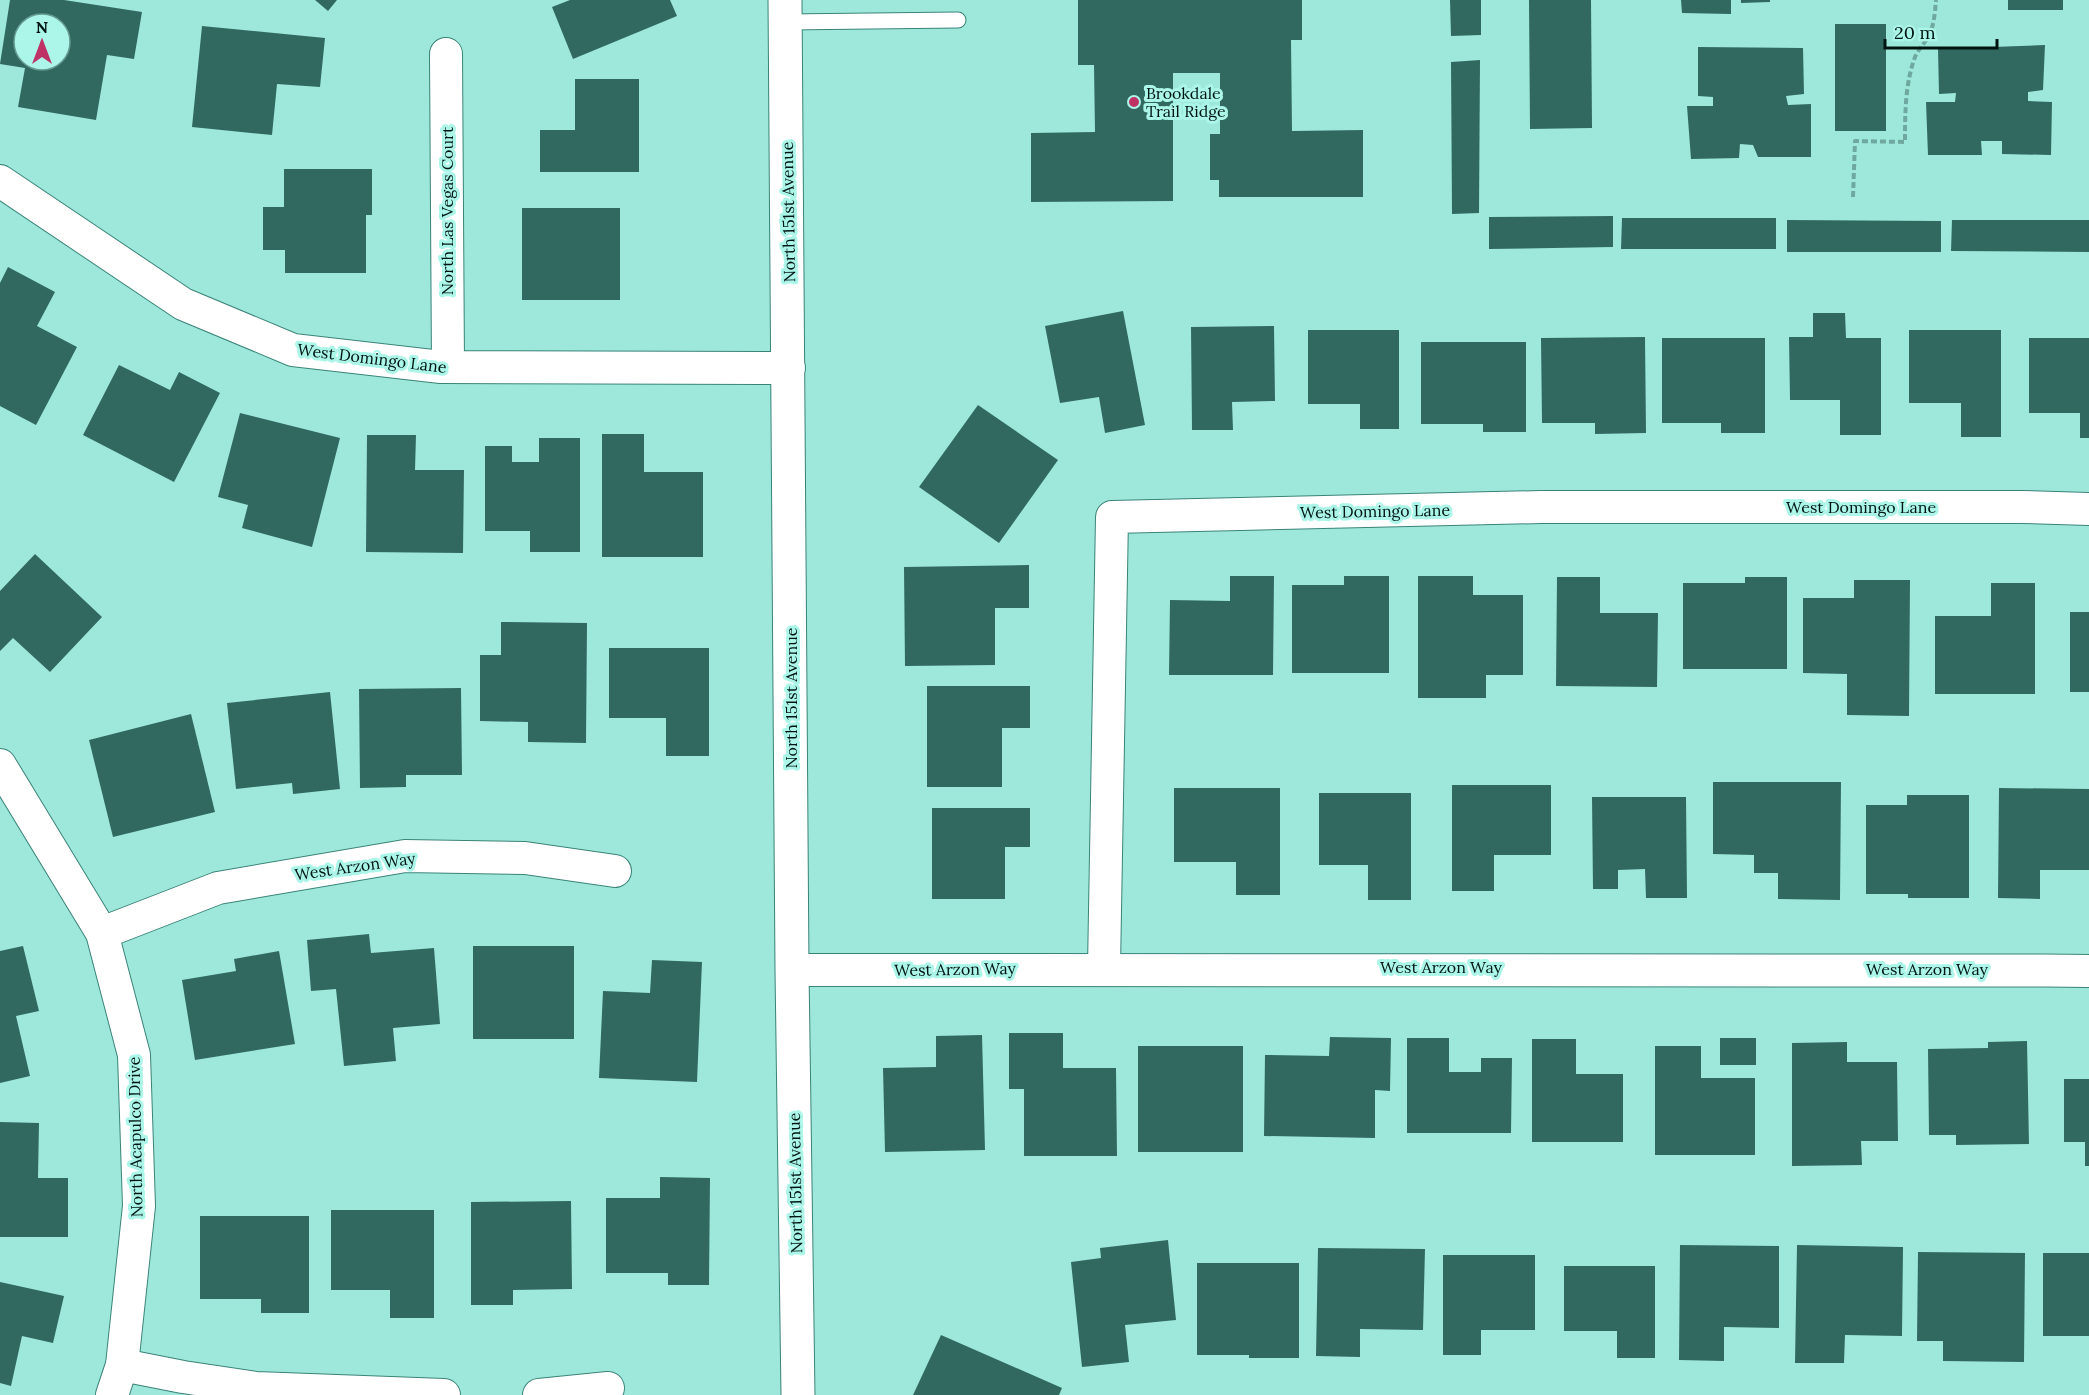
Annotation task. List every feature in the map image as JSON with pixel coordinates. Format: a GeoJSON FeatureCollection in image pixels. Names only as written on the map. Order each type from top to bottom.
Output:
{"type":"FeatureCollection","features":[{"type":"Feature","properties":{"kind":"street","name":"North 151st Avenue"},"geometry":{"type":"LineString","coordinates":[[786,11],[792,970],[798,1395]]}},
{"type":"Feature","properties":{"kind":"street","name":"North Las Vegas Court"},"geometry":{"type":"LineString","coordinates":[[446,54],[448,367]]}},
{"type":"Feature","properties":{"kind":"street","name":"West Domingo Lane"},"geometry":{"type":"LineString","coordinates":[[0,181],[183,304],[292,350],[448,367],[789,369]]}},
{"type":"Feature","properties":{"kind":"street","name":"West Domingo Lane"},"geometry":{"type":"LineString","coordinates":[[1104,967],[1112,517],[1540,507],[2089,509]]}},
{"type":"Feature","properties":{"kind":"street","name":"North Acapulco Drive"},"geometry":{"type":"LineString","coordinates":[[0,765],[102,933],[134,1055],[139,1206],[122,1365],[112,1395]]}},
{"type":"Feature","properties":{"kind":"street","name":"West Arzon Way"},"geometry":{"type":"LineString","coordinates":[[102,933],[218,888],[405,856],[525,858],[615,871]]}},
{"type":"Feature","properties":{"kind":"street","name":"West Arzon Way"},"geometry":{"type":"LineString","coordinates":[[792,970],[1104,967],[2089,970]]}},
{"type":"Feature","properties":{"kind":"street"},"geometry":{"type":"LineString","coordinates":[[122,1365],[256,1388],[444,1395]]}},
{"type":"Feature","properties":{"kind":"street"},"geometry":{"type":"LineString","coordinates":[[539,1395],[608,1388]]}},
{"type":"Feature","properties":{"kind":"lane"},"geometry":{"type":"LineString","coordinates":[[786,11],[958,20]]}},
{"type":"Feature","properties":{"kind":"path"},"geometry":{"type":"LineString","coordinates":[[1853,197],[1855,141],[1905,142],[1908,90],[1916,57],[1929,36],[1936,0]]}},
{"type":"Feature","properties":{"kind":"building"},"geometry":{"type":"Polygon","coordinates":[[[10,0],[64,0],[142,12],[134,59],[107,55],[96,120],[18,107],[24,72],[72,72],[72,12],[12,12],[12,66],[0,64],[10,0]]]}},
{"type":"Feature","properties":{"kind":"building"},"geometry":{"type":"Polygon","coordinates":[[[315,0],[337,0],[328,11],[315,0]]]}},
{"type":"Feature","properties":{"kind":"building"},"geometry":{"type":"Polygon","coordinates":[[[570,0],[670,0],[677,16],[573,59],[552,7],[570,0]]]}},
{"type":"Feature","properties":{"kind":"building","name":"Brookdale Trail Ridge"},"geometry":{"type":"Polygon","coordinates":[[[1078,0],[1302,0],[1302,40],[1291,40],[1292,131],[1363,130],[1363,197],[1219,197],[1219,180],[1210,180],[1210,134],[1220,134],[1220,73],[1173,73],[1173,201],[1031,202],[1031,133],[1095,132],[1094,65],[1078,65],[1078,0]]]}},
{"type":"Feature","properties":{"kind":"building"},"geometry":{"type":"Polygon","coordinates":[[[1450,0],[1481,0],[1481,35],[1451,36],[1450,0]]]}},
{"type":"Feature","properties":{"kind":"building"},"geometry":{"type":"Polygon","coordinates":[[[1529,0],[1591,0],[1592,128],[1530,129],[1529,0]]]}},
{"type":"Feature","properties":{"kind":"building"},"geometry":{"type":"Polygon","coordinates":[[[1681,0],[1731,0],[1731,14],[1682,13],[1681,0]]]}},
{"type":"Feature","properties":{"kind":"building"},"geometry":{"type":"Polygon","coordinates":[[[1741,0],[1770,0],[1770,2],[1741,3],[1741,0]]]}},
{"type":"Feature","properties":{"kind":"building"},"geometry":{"type":"Polygon","coordinates":[[[2008,0],[2063,0],[2063,10],[2008,10],[2008,0]]]}},
{"type":"Feature","properties":{"kind":"building"},"geometry":{"type":"Polygon","coordinates":[[[1835,24],[1886,24],[1886,131],[1835,131],[1835,24]]]}},
{"type":"Feature","properties":{"kind":"building"},"geometry":{"type":"Polygon","coordinates":[[[202,26],[325,38],[320,87],[277,84],[272,135],[192,127],[202,26]]]}},
{"type":"Feature","properties":{"kind":"building"},"geometry":{"type":"Polygon","coordinates":[[[2045,45],[2043,90],[2028,92],[2028,101],[2052,102],[2051,155],[2002,154],[2002,141],[1981,141],[1982,155],[1928,155],[1926,102],[1955,102],[1956,93],[1939,94],[1938,49],[2045,45]]]}},
{"type":"Feature","properties":{"kind":"building"},"geometry":{"type":"Polygon","coordinates":[[[1698,47],[1803,48],[1804,94],[1786,96],[1788,105],[1811,104],[1811,157],[1758,157],[1753,145],[1740,144],[1739,158],[1691,159],[1687,106],[1713,106],[1713,97],[1698,96],[1698,47]]]}},
{"type":"Feature","properties":{"kind":"building"},"geometry":{"type":"Polygon","coordinates":[[[1480,60],[1479,213],[1452,214],[1451,62],[1480,60]]]}},
{"type":"Feature","properties":{"kind":"building"},"geometry":{"type":"Polygon","coordinates":[[[575,79],[639,79],[639,172],[540,172],[540,130],[575,130],[575,79]]]}},
{"type":"Feature","properties":{"kind":"building"},"geometry":{"type":"Polygon","coordinates":[[[284,169],[372,169],[372,215],[366,215],[366,273],[285,273],[285,250],[263,250],[263,207],[284,207],[284,169]]]}},
{"type":"Feature","properties":{"kind":"building"},"geometry":{"type":"Polygon","coordinates":[[[522,208],[620,208],[620,300],[522,300],[522,208]]]}},
{"type":"Feature","properties":{"kind":"building"},"geometry":{"type":"Polygon","coordinates":[[[1613,216],[1613,247],[1489,249],[1489,217],[1613,216]]]}},
{"type":"Feature","properties":{"kind":"building"},"geometry":{"type":"Polygon","coordinates":[[[1622,218],[1776,218],[1776,249],[1621,249],[1622,218]]]}},
{"type":"Feature","properties":{"kind":"building"},"geometry":{"type":"Polygon","coordinates":[[[1787,220],[1941,221],[1941,252],[1787,252],[1787,220]]]}},
{"type":"Feature","properties":{"kind":"building"},"geometry":{"type":"Polygon","coordinates":[[[1952,220],[2089,220],[2089,252],[1951,251],[1952,220]]]}},
{"type":"Feature","properties":{"kind":"building"},"geometry":{"type":"Polygon","coordinates":[[[8,267],[55,292],[37,326],[77,347],[36,425],[0,406],[0,283],[8,267]]]}},
{"type":"Feature","properties":{"kind":"building"},"geometry":{"type":"Polygon","coordinates":[[[1123,311],[1145,425],[1105,433],[1099,397],[1060,403],[1045,326],[1123,311]]]}},
{"type":"Feature","properties":{"kind":"building"},"geometry":{"type":"Polygon","coordinates":[[[1813,313],[1845,313],[1846,338],[1881,338],[1881,435],[1840,435],[1840,400],[1790,400],[1789,337],[1813,337],[1813,313]]]}},
{"type":"Feature","properties":{"kind":"building"},"geometry":{"type":"Polygon","coordinates":[[[1274,326],[1275,401],[1232,402],[1233,430],[1192,430],[1191,327],[1274,326]]]}},
{"type":"Feature","properties":{"kind":"building"},"geometry":{"type":"Polygon","coordinates":[[[1308,330],[1399,330],[1399,429],[1360,429],[1360,404],[1308,404],[1308,330]]]}},
{"type":"Feature","properties":{"kind":"building"},"geometry":{"type":"Polygon","coordinates":[[[1909,330],[2001,330],[2001,437],[1961,437],[1961,403],[1909,403],[1909,330]]]}},
{"type":"Feature","properties":{"kind":"building"},"geometry":{"type":"Polygon","coordinates":[[[1645,337],[1646,433],[1595,434],[1595,423],[1542,423],[1541,338],[1645,337]]]}},
{"type":"Feature","properties":{"kind":"building"},"geometry":{"type":"Polygon","coordinates":[[[1662,338],[1765,338],[1765,433],[1721,433],[1721,423],[1662,423],[1662,338]]]}},
{"type":"Feature","properties":{"kind":"building"},"geometry":{"type":"Polygon","coordinates":[[[2029,338],[2089,338],[2089,438],[2080,438],[2080,413],[2029,413],[2029,338]]]}},
{"type":"Feature","properties":{"kind":"building"},"geometry":{"type":"Polygon","coordinates":[[[1421,342],[1526,342],[1526,432],[1483,432],[1483,424],[1421,424],[1421,342]]]}},
{"type":"Feature","properties":{"kind":"building"},"geometry":{"type":"Polygon","coordinates":[[[119,365],[170,390],[179,372],[220,393],[174,482],[83,435],[119,365]]]}},
{"type":"Feature","properties":{"kind":"building"},"geometry":{"type":"Polygon","coordinates":[[[978,405],[1058,460],[999,543],[919,487],[978,405]]]}},
{"type":"Feature","properties":{"kind":"building"},"geometry":{"type":"Polygon","coordinates":[[[240,413],[340,438],[312,547],[242,528],[248,505],[218,497],[240,413]]]}},
{"type":"Feature","properties":{"kind":"building"},"geometry":{"type":"Polygon","coordinates":[[[602,434],[644,434],[644,472],[703,472],[703,557],[602,557],[602,434]]]}},
{"type":"Feature","properties":{"kind":"building"},"geometry":{"type":"Polygon","coordinates":[[[367,435],[416,435],[415,470],[464,470],[463,553],[366,552],[367,435]]]}},
{"type":"Feature","properties":{"kind":"building"},"geometry":{"type":"Polygon","coordinates":[[[539,438],[580,438],[580,552],[530,552],[530,531],[485,531],[485,446],[512,446],[512,462],[539,462],[539,438]]]}},
{"type":"Feature","properties":{"kind":"building"},"geometry":{"type":"Polygon","coordinates":[[[35,554],[102,617],[50,672],[13,638],[0,651],[0,591],[35,554]]]}},
{"type":"Feature","properties":{"kind":"building"},"geometry":{"type":"Polygon","coordinates":[[[1029,565],[1029,608],[995,608],[995,665],[905,666],[904,567],[1029,565]]]}},
{"type":"Feature","properties":{"kind":"building"},"geometry":{"type":"Polygon","coordinates":[[[1230,576],[1274,576],[1273,675],[1169,675],[1170,600],[1230,601],[1230,576]]]}},
{"type":"Feature","properties":{"kind":"building"},"geometry":{"type":"Polygon","coordinates":[[[1344,576],[1389,576],[1389,673],[1292,673],[1292,585],[1344,585],[1344,576]]]}},
{"type":"Feature","properties":{"kind":"building"},"geometry":{"type":"Polygon","coordinates":[[[1418,576],[1473,576],[1473,595],[1523,595],[1523,675],[1486,675],[1486,698],[1418,698],[1418,576]]]}},
{"type":"Feature","properties":{"kind":"building"},"geometry":{"type":"Polygon","coordinates":[[[1557,577],[1600,577],[1600,613],[1658,613],[1657,687],[1556,686],[1557,577]]]}},
{"type":"Feature","properties":{"kind":"building"},"geometry":{"type":"Polygon","coordinates":[[[1745,577],[1787,577],[1787,669],[1683,669],[1683,583],[1745,583],[1745,577]]]}},
{"type":"Feature","properties":{"kind":"building"},"geometry":{"type":"Polygon","coordinates":[[[1854,580],[1910,580],[1909,716],[1847,715],[1847,674],[1803,673],[1803,598],[1854,598],[1854,580]]]}},
{"type":"Feature","properties":{"kind":"building"},"geometry":{"type":"Polygon","coordinates":[[[1991,583],[2035,583],[2035,694],[1935,694],[1935,616],[1991,616],[1991,583]]]}},
{"type":"Feature","properties":{"kind":"building"},"geometry":{"type":"Polygon","coordinates":[[[2070,612],[2089,612],[2089,692],[2070,692],[2070,612]]]}},
{"type":"Feature","properties":{"kind":"building"},"geometry":{"type":"Polygon","coordinates":[[[501,622],[587,623],[586,743],[528,742],[528,722],[480,721],[480,655],[501,655],[501,622]]]}},
{"type":"Feature","properties":{"kind":"building"},"geometry":{"type":"Polygon","coordinates":[[[609,648],[709,648],[709,756],[666,756],[666,718],[609,718],[609,648]]]}},
{"type":"Feature","properties":{"kind":"building"},"geometry":{"type":"Polygon","coordinates":[[[927,686],[1030,686],[1030,728],[1002,728],[1002,787],[927,787],[927,686]]]}},
{"type":"Feature","properties":{"kind":"building"},"geometry":{"type":"Polygon","coordinates":[[[461,688],[462,775],[406,775],[406,787],[360,788],[359,689],[461,688]]]}},
{"type":"Feature","properties":{"kind":"building"},"geometry":{"type":"Polygon","coordinates":[[[330,692],[340,789],[293,794],[292,783],[236,789],[227,703],[330,692]]]}},
{"type":"Feature","properties":{"kind":"building"},"geometry":{"type":"Polygon","coordinates":[[[191,714],[215,812],[113,837],[89,740],[191,714]]]}},
{"type":"Feature","properties":{"kind":"building"},"geometry":{"type":"Polygon","coordinates":[[[1713,782],[1841,782],[1840,900],[1778,899],[1778,873],[1754,873],[1754,855],[1713,854],[1713,782]]]}},
{"type":"Feature","properties":{"kind":"building"},"geometry":{"type":"Polygon","coordinates":[[[1452,785],[1551,785],[1551,855],[1494,855],[1494,891],[1452,891],[1452,785]]]}},
{"type":"Feature","properties":{"kind":"building"},"geometry":{"type":"Polygon","coordinates":[[[1174,788],[1280,788],[1280,895],[1236,895],[1236,862],[1174,862],[1174,788]]]}},
{"type":"Feature","properties":{"kind":"building"},"geometry":{"type":"Polygon","coordinates":[[[1999,788],[2089,789],[2089,870],[2040,870],[2040,899],[1998,898],[1999,788]]]}},
{"type":"Feature","properties":{"kind":"building"},"geometry":{"type":"Polygon","coordinates":[[[1319,793],[1411,793],[1411,900],[1368,900],[1368,865],[1319,865],[1319,793]]]}},
{"type":"Feature","properties":{"kind":"building"},"geometry":{"type":"Polygon","coordinates":[[[1907,795],[1969,795],[1969,898],[1908,898],[1908,894],[1866,894],[1866,805],[1907,805],[1907,795]]]}},
{"type":"Feature","properties":{"kind":"building"},"geometry":{"type":"Polygon","coordinates":[[[1592,797],[1686,797],[1687,898],[1646,898],[1645,869],[1618,870],[1618,889],[1593,889],[1592,797]]]}},
{"type":"Feature","properties":{"kind":"building"},"geometry":{"type":"Polygon","coordinates":[[[932,808],[1030,808],[1030,847],[1005,847],[1005,899],[932,899],[932,808]]]}},
{"type":"Feature","properties":{"kind":"building"},"geometry":{"type":"Polygon","coordinates":[[[369,934],[371,953],[434,948],[440,1024],[393,1028],[396,1061],[344,1066],[336,989],[311,991],[307,940],[369,934]]]}},
{"type":"Feature","properties":{"kind":"building"},"geometry":{"type":"Polygon","coordinates":[[[23,946],[39,1011],[16,1016],[30,1076],[0,1083],[0,951],[23,946]]]}},
{"type":"Feature","properties":{"kind":"building"},"geometry":{"type":"Polygon","coordinates":[[[473,946],[574,946],[574,1039],[473,1039],[473,946]]]}},
{"type":"Feature","properties":{"kind":"building"},"geometry":{"type":"Polygon","coordinates":[[[279,951],[295,1044],[195,1060],[182,980],[236,971],[234,959],[279,951]]]}},
{"type":"Feature","properties":{"kind":"building"},"geometry":{"type":"Polygon","coordinates":[[[652,960],[702,962],[697,1082],[599,1078],[603,991],[650,993],[652,960]]]}},
{"type":"Feature","properties":{"kind":"building"},"geometry":{"type":"Polygon","coordinates":[[[1009,1033],[1063,1033],[1063,1068],[1116,1068],[1117,1156],[1024,1156],[1024,1089],[1009,1089],[1009,1033]]]}},
{"type":"Feature","properties":{"kind":"building"},"geometry":{"type":"Polygon","coordinates":[[[982,1035],[985,1150],[885,1152],[883,1068],[936,1067],[936,1036],[982,1035]]]}},
{"type":"Feature","properties":{"kind":"building"},"geometry":{"type":"Polygon","coordinates":[[[1330,1037],[1391,1038],[1390,1091],[1375,1090],[1375,1138],[1264,1136],[1265,1055],[1329,1056],[1330,1037]]]}},
{"type":"Feature","properties":{"kind":"building"},"geometry":{"type":"Polygon","coordinates":[[[1407,1038],[1449,1038],[1449,1072],[1481,1072],[1481,1058],[1512,1058],[1511,1133],[1407,1133],[1407,1038]]]}},
{"type":"Feature","properties":{"kind":"building"},"geometry":{"type":"Polygon","coordinates":[[[1720,1038],[1756,1038],[1756,1065],[1720,1065],[1720,1038]]]}},
{"type":"Feature","properties":{"kind":"building"},"geometry":{"type":"Polygon","coordinates":[[[1532,1039],[1576,1039],[1576,1074],[1623,1074],[1623,1142],[1532,1142],[1532,1039]]]}},
{"type":"Feature","properties":{"kind":"building"},"geometry":{"type":"Polygon","coordinates":[[[2027,1041],[2029,1144],[1956,1145],[1956,1135],[1929,1135],[1928,1049],[1988,1048],[1988,1042],[2027,1041]]]}},
{"type":"Feature","properties":{"kind":"building"},"geometry":{"type":"Polygon","coordinates":[[[1847,1042],[1847,1062],[1897,1062],[1898,1141],[1861,1141],[1862,1165],[1792,1166],[1792,1043],[1847,1042]]]}},
{"type":"Feature","properties":{"kind":"building"},"geometry":{"type":"Polygon","coordinates":[[[1138,1046],[1243,1046],[1243,1152],[1138,1152],[1138,1046]]]}},
{"type":"Feature","properties":{"kind":"building"},"geometry":{"type":"Polygon","coordinates":[[[1655,1046],[1701,1046],[1701,1078],[1755,1078],[1755,1155],[1655,1155],[1655,1046]]]}},
{"type":"Feature","properties":{"kind":"building"},"geometry":{"type":"Polygon","coordinates":[[[2064,1079],[2089,1079],[2089,1166],[2085,1166],[2085,1142],[2064,1142],[2064,1079]]]}},
{"type":"Feature","properties":{"kind":"building"},"geometry":{"type":"Polygon","coordinates":[[[0,1122],[39,1123],[38,1178],[68,1178],[68,1237],[0,1237],[0,1122]]]}},
{"type":"Feature","properties":{"kind":"building"},"geometry":{"type":"Polygon","coordinates":[[[660,1177],[710,1178],[709,1285],[668,1285],[668,1273],[606,1273],[606,1198],[660,1198],[660,1177]]]}},
{"type":"Feature","properties":{"kind":"building"},"geometry":{"type":"Polygon","coordinates":[[[571,1201],[572,1289],[513,1290],[513,1305],[471,1305],[471,1202],[571,1201]]]}},
{"type":"Feature","properties":{"kind":"building"},"geometry":{"type":"Polygon","coordinates":[[[331,1210],[434,1210],[434,1318],[390,1318],[390,1290],[331,1290],[331,1210]]]}},
{"type":"Feature","properties":{"kind":"building"},"geometry":{"type":"Polygon","coordinates":[[[200,1216],[309,1216],[309,1313],[261,1313],[261,1299],[200,1299],[200,1216]]]}},
{"type":"Feature","properties":{"kind":"building"},"geometry":{"type":"Polygon","coordinates":[[[1168,1240],[1176,1320],[1125,1325],[1129,1362],[1082,1367],[1071,1262],[1101,1258],[1100,1248],[1168,1240]]]}},
{"type":"Feature","properties":{"kind":"building"},"geometry":{"type":"Polygon","coordinates":[[[1680,1245],[1779,1246],[1779,1328],[1724,1327],[1724,1361],[1679,1360],[1680,1245]]]}},
{"type":"Feature","properties":{"kind":"building"},"geometry":{"type":"Polygon","coordinates":[[[1797,1245],[1903,1247],[1902,1336],[1845,1335],[1844,1363],[1795,1363],[1797,1245]]]}},
{"type":"Feature","properties":{"kind":"building"},"geometry":{"type":"Polygon","coordinates":[[[1318,1248],[1425,1249],[1423,1330],[1360,1329],[1360,1357],[1316,1356],[1318,1248]]]}},
{"type":"Feature","properties":{"kind":"building"},"geometry":{"type":"Polygon","coordinates":[[[1918,1252],[2025,1253],[2024,1362],[1943,1361],[1943,1341],[1917,1341],[1918,1252]]]}},
{"type":"Feature","properties":{"kind":"building"},"geometry":{"type":"Polygon","coordinates":[[[2043,1253],[2089,1253],[2089,1336],[2043,1336],[2043,1253]]]}},
{"type":"Feature","properties":{"kind":"building"},"geometry":{"type":"Polygon","coordinates":[[[1443,1255],[1535,1255],[1535,1330],[1481,1330],[1481,1355],[1443,1355],[1443,1255]]]}},
{"type":"Feature","properties":{"kind":"building"},"geometry":{"type":"Polygon","coordinates":[[[1197,1263],[1299,1263],[1299,1358],[1197,1355],[1197,1263]]]}},
{"type":"Feature","properties":{"kind":"building"},"geometry":{"type":"Polygon","coordinates":[[[1564,1266],[1655,1266],[1655,1358],[1617,1358],[1617,1331],[1564,1331],[1564,1266]]]}},
{"type":"Feature","properties":{"kind":"building"},"geometry":{"type":"Polygon","coordinates":[[[0,1282],[64,1296],[53,1343],[22,1336],[11,1386],[0,1383],[0,1282]]]}},
{"type":"Feature","properties":{"kind":"building"},"geometry":{"type":"Polygon","coordinates":[[[941,1335],[1062,1388],[1059,1395],[913,1395],[941,1335]]]}},
{"type":"Feature","properties":{"kind":"place","name":"Brookdale Trail Ridge"},"geometry":{"type":"Point","coordinates":[1134,102]}}]}
